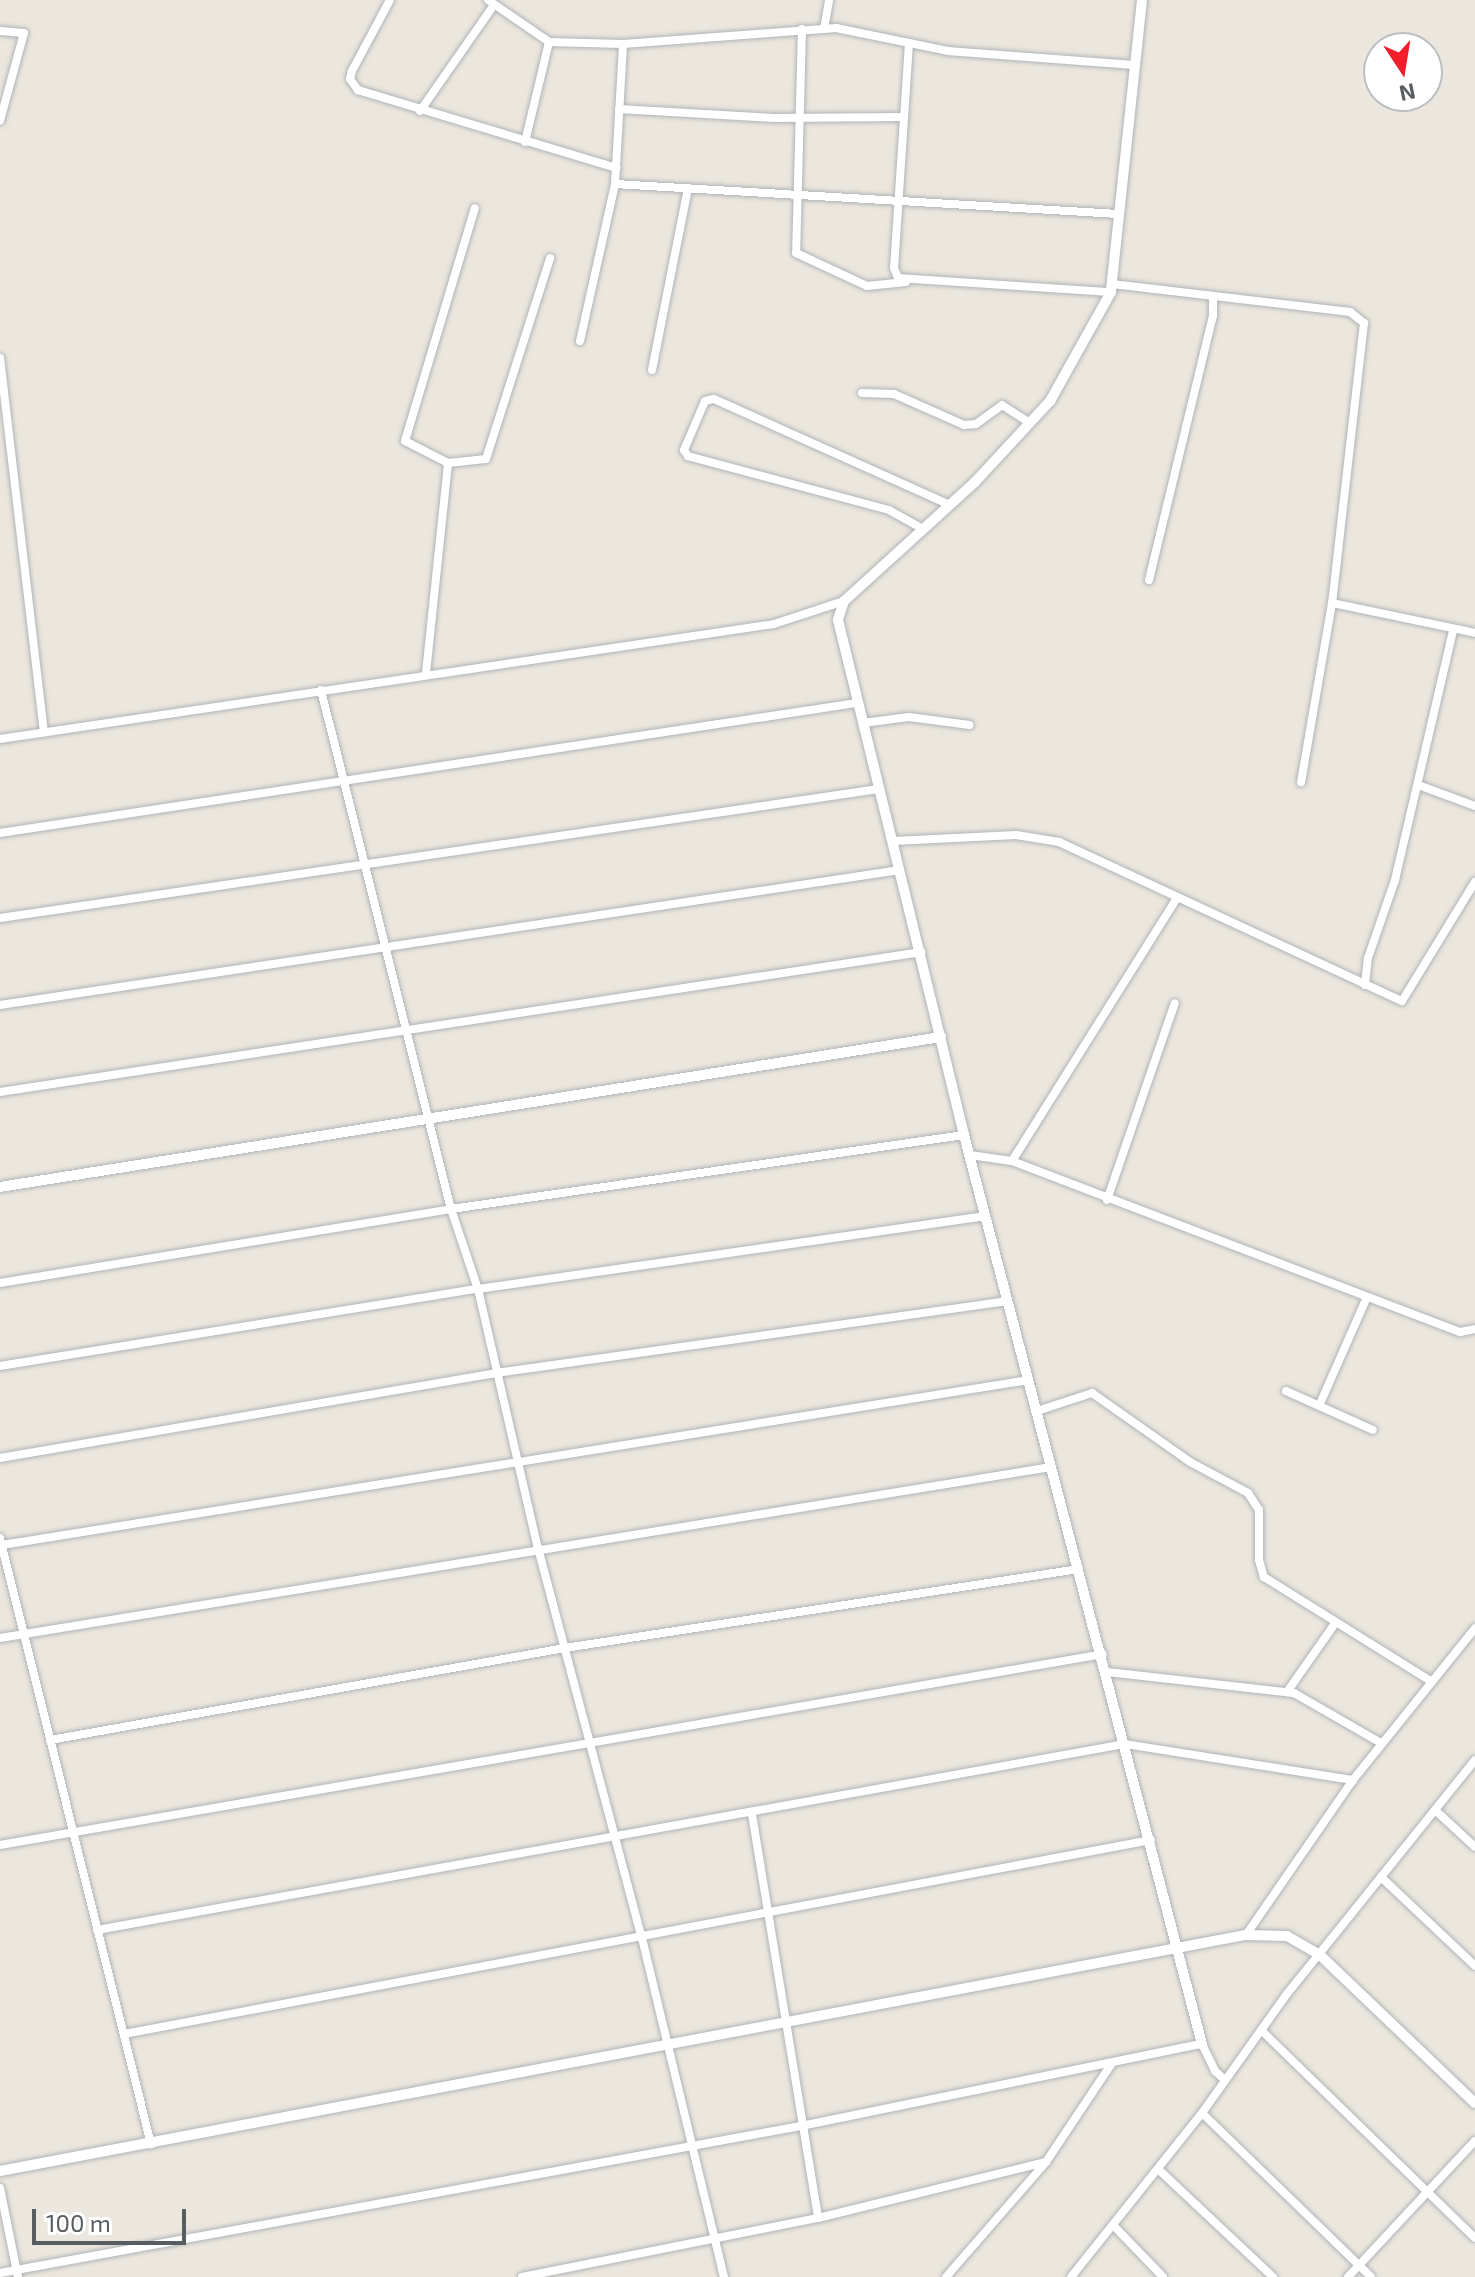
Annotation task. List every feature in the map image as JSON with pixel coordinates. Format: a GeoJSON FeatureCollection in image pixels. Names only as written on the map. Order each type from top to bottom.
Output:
{"type":"FeatureCollection","features":[{"type":"Feature","properties":{"kind":"street"},"geometry":{"type":"LineString","coordinates":[[390,0],[350,79],[358,90],[616,168]]}},
{"type":"Feature","properties":{"kind":"street"},"geometry":{"type":"LineString","coordinates":[[824,29],[829,0]]}},
{"type":"Feature","properties":{"kind":"street"},"geometry":{"type":"LineString","coordinates":[[0,739],[426,673],[774,624],[844,601],[950,505],[1050,401],[1112,288],[1142,0]]}},
{"type":"Feature","properties":{"kind":"street"},"geometry":{"type":"LineString","coordinates":[[420,111],[491,2],[549,42],[623,44],[824,29],[948,51],[1133,65]]}},
{"type":"Feature","properties":{"kind":"street"},"geometry":{"type":"LineString","coordinates":[[802,29],[795,196],[799,256],[867,286],[906,282],[1112,288],[1350,312],[1364,323],[1332,603],[1301,782]]}},
{"type":"Feature","properties":{"kind":"street"},"geometry":{"type":"LineString","coordinates":[[0,31],[24,33],[0,121]]}},
{"type":"Feature","properties":{"kind":"street"},"geometry":{"type":"LineString","coordinates":[[525,142],[549,42]]}},
{"type":"Feature","properties":{"kind":"street"},"geometry":{"type":"LineString","coordinates":[[906,282],[894,268],[909,43]]}},
{"type":"Feature","properties":{"kind":"street"},"geometry":{"type":"LineString","coordinates":[[580,341],[615,184],[623,44]]}},
{"type":"Feature","properties":{"kind":"street"},"geometry":{"type":"LineString","coordinates":[[619,109],[798,117],[904,117]]}},
{"type":"Feature","properties":{"kind":"street"},"geometry":{"type":"LineString","coordinates":[[615,184],[1119,214]]}},
{"type":"Feature","properties":{"kind":"street"},"geometry":{"type":"LineString","coordinates":[[652,370],[688,189]]}},
{"type":"Feature","properties":{"kind":"street"},"geometry":{"type":"LineString","coordinates":[[475,208],[405,441],[448,463],[486,459],[550,258]]}},
{"type":"Feature","properties":{"kind":"street"},"geometry":{"type":"LineString","coordinates":[[1149,580],[1213,316],[1213,298]]}},
{"type":"Feature","properties":{"kind":"street"},"geometry":{"type":"LineString","coordinates":[[0,358],[44,732]]}},
{"type":"Feature","properties":{"kind":"street"},"geometry":{"type":"LineString","coordinates":[[862,393],[894,394],[964,425],[976,424],[1002,405],[1030,423]]}},
{"type":"Feature","properties":{"kind":"street"},"geometry":{"type":"LineString","coordinates":[[923,529],[889,510],[688,456],[684,450],[705,401],[714,399],[950,505]]}},
{"type":"Feature","properties":{"kind":"street"},"geometry":{"type":"LineString","coordinates":[[426,673],[448,463]]}},
{"type":"Feature","properties":{"kind":"street"},"geometry":{"type":"LineString","coordinates":[[844,601],[838,630],[921,952],[964,1135],[1051,1467],[1104,1654],[1202,2044],[1215,2071],[1225,2080]]}},
{"type":"Feature","properties":{"kind":"street"},"geometry":{"type":"LineString","coordinates":[[1332,603],[1453,631],[1475,633]]}},
{"type":"Feature","properties":{"kind":"street"},"geometry":{"type":"LineString","coordinates":[[1365,985],[1418,785],[1453,631]]}},
{"type":"Feature","properties":{"kind":"street"},"geometry":{"type":"LineString","coordinates":[[321,690],[451,1209],[478,1289],[538,1548],[591,1745],[612,1839],[641,1934],[724,2277]]}},
{"type":"Feature","properties":{"kind":"street"},"geometry":{"type":"LineString","coordinates":[[0,833],[343,778],[857,703]]}},
{"type":"Feature","properties":{"kind":"street"},"geometry":{"type":"LineString","coordinates":[[863,723],[909,717],[969,725]]}},
{"type":"Feature","properties":{"kind":"street"},"geometry":{"type":"LineString","coordinates":[[1418,785],[1475,806]]}},
{"type":"Feature","properties":{"kind":"street"},"geometry":{"type":"LineString","coordinates":[[0,918],[879,789]]}},
{"type":"Feature","properties":{"kind":"street"},"geometry":{"type":"LineString","coordinates":[[893,841],[1016,835],[1050,839],[1402,1001],[1475,882]]}},
{"type":"Feature","properties":{"kind":"street"},"geometry":{"type":"LineString","coordinates":[[0,1005],[385,944],[900,870]]}},
{"type":"Feature","properties":{"kind":"street"},"geometry":{"type":"LineString","coordinates":[[1012,1161],[1177,898]]}},
{"type":"Feature","properties":{"kind":"street"},"geometry":{"type":"LineString","coordinates":[[0,1092],[921,952]]}},
{"type":"Feature","properties":{"kind":"street"},"geometry":{"type":"LineString","coordinates":[[1107,1200],[1175,1003]]}},
{"type":"Feature","properties":{"kind":"street"},"geometry":{"type":"LineString","coordinates":[[0,1187],[430,1121],[941,1037]]}},
{"type":"Feature","properties":{"kind":"street"},"geometry":{"type":"LineString","coordinates":[[0,1283],[451,1209],[964,1135]]}},
{"type":"Feature","properties":{"kind":"street"},"geometry":{"type":"LineString","coordinates":[[970,1155],[1012,1161],[1107,1200],[1460,1332],[1475,1329]]}},
{"type":"Feature","properties":{"kind":"street"},"geometry":{"type":"LineString","coordinates":[[0,1366],[478,1289],[986,1216]]}},
{"type":"Feature","properties":{"kind":"street"},"geometry":{"type":"LineString","coordinates":[[1319,1406],[1367,1297]]}},
{"type":"Feature","properties":{"kind":"street"},"geometry":{"type":"LineString","coordinates":[[0,1458],[496,1373],[1008,1301]]}},
{"type":"Feature","properties":{"kind":"street"},"geometry":{"type":"LineString","coordinates":[[151,2144],[1,1541],[1029,1380]]}},
{"type":"Feature","properties":{"kind":"street"},"geometry":{"type":"LineString","coordinates":[[1286,1391],[1373,1430]]}},
{"type":"Feature","properties":{"kind":"street"},"geometry":{"type":"LineString","coordinates":[[1037,1411],[1092,1393],[1190,1462],[1248,1493],[1259,1510],[1259,1560],[1264,1577],[1429,1680]]}},
{"type":"Feature","properties":{"kind":"street"},"geometry":{"type":"LineString","coordinates":[[0,1638],[538,1548],[1051,1467]]}},
{"type":"Feature","properties":{"kind":"street"},"geometry":{"type":"LineString","coordinates":[[50,1740],[565,1648],[1079,1569]]}},
{"type":"Feature","properties":{"kind":"street"},"geometry":{"type":"LineString","coordinates":[[1287,1692],[1336,1622]]}},
{"type":"Feature","properties":{"kind":"street"},"geometry":{"type":"LineString","coordinates":[[1246,1935],[1353,1780],[1429,1680],[1475,1628]]}},
{"type":"Feature","properties":{"kind":"street"},"geometry":{"type":"LineString","coordinates":[[0,1845],[1104,1654]]}},
{"type":"Feature","properties":{"kind":"street"},"geometry":{"type":"LineString","coordinates":[[1107,1672],[1287,1692],[1381,1743]]}},
{"type":"Feature","properties":{"kind":"street"},"geometry":{"type":"LineString","coordinates":[[97,1930],[752,1814],[1125,1744],[1353,1780]]}},
{"type":"Feature","properties":{"kind":"street"},"geometry":{"type":"LineString","coordinates":[[1071,2277],[1475,1760]]}},
{"type":"Feature","properties":{"kind":"street"},"geometry":{"type":"LineString","coordinates":[[1435,1810],[1475,1847]]}},
{"type":"Feature","properties":{"kind":"street"},"geometry":{"type":"LineString","coordinates":[[752,1814],[818,2218]]}},
{"type":"Feature","properties":{"kind":"street"},"geometry":{"type":"LineString","coordinates":[[124,2034],[1151,1840]]}},
{"type":"Feature","properties":{"kind":"street"},"geometry":{"type":"LineString","coordinates":[[1381,1877],[1475,1966]]}},
{"type":"Feature","properties":{"kind":"street"},"geometry":{"type":"LineString","coordinates":[[0,2171],[1246,1935],[1287,1936],[1320,1955],[1475,2103]]}},
{"type":"Feature","properties":{"kind":"street"},"geometry":{"type":"LineString","coordinates":[[1261,2030],[1475,2238]]}},
{"type":"Feature","properties":{"kind":"street"},"geometry":{"type":"LineString","coordinates":[[0,2273],[17,2273],[801,2126],[1202,2044]]}},
{"type":"Feature","properties":{"kind":"street"},"geometry":{"type":"LineString","coordinates":[[946,2277],[1046,2162],[1112,2063]]}},
{"type":"Feature","properties":{"kind":"street"},"geometry":{"type":"LineString","coordinates":[[1202,2113],[1371,2277]]}},
{"type":"Feature","properties":{"kind":"street"},"geometry":{"type":"LineString","coordinates":[[1348,2277],[1475,2141]]}},
{"type":"Feature","properties":{"kind":"street"},"geometry":{"type":"LineString","coordinates":[[522,2277],[818,2218],[1046,2162]]}},
{"type":"Feature","properties":{"kind":"street"},"geometry":{"type":"LineString","coordinates":[[1158,2169],[1273,2277]]}},
{"type":"Feature","properties":{"kind":"street"},"geometry":{"type":"LineString","coordinates":[[0,2188],[17,2273]]}},
{"type":"Feature","properties":{"kind":"street"},"geometry":{"type":"LineString","coordinates":[[1113,2225],[1163,2277]]}}]}
